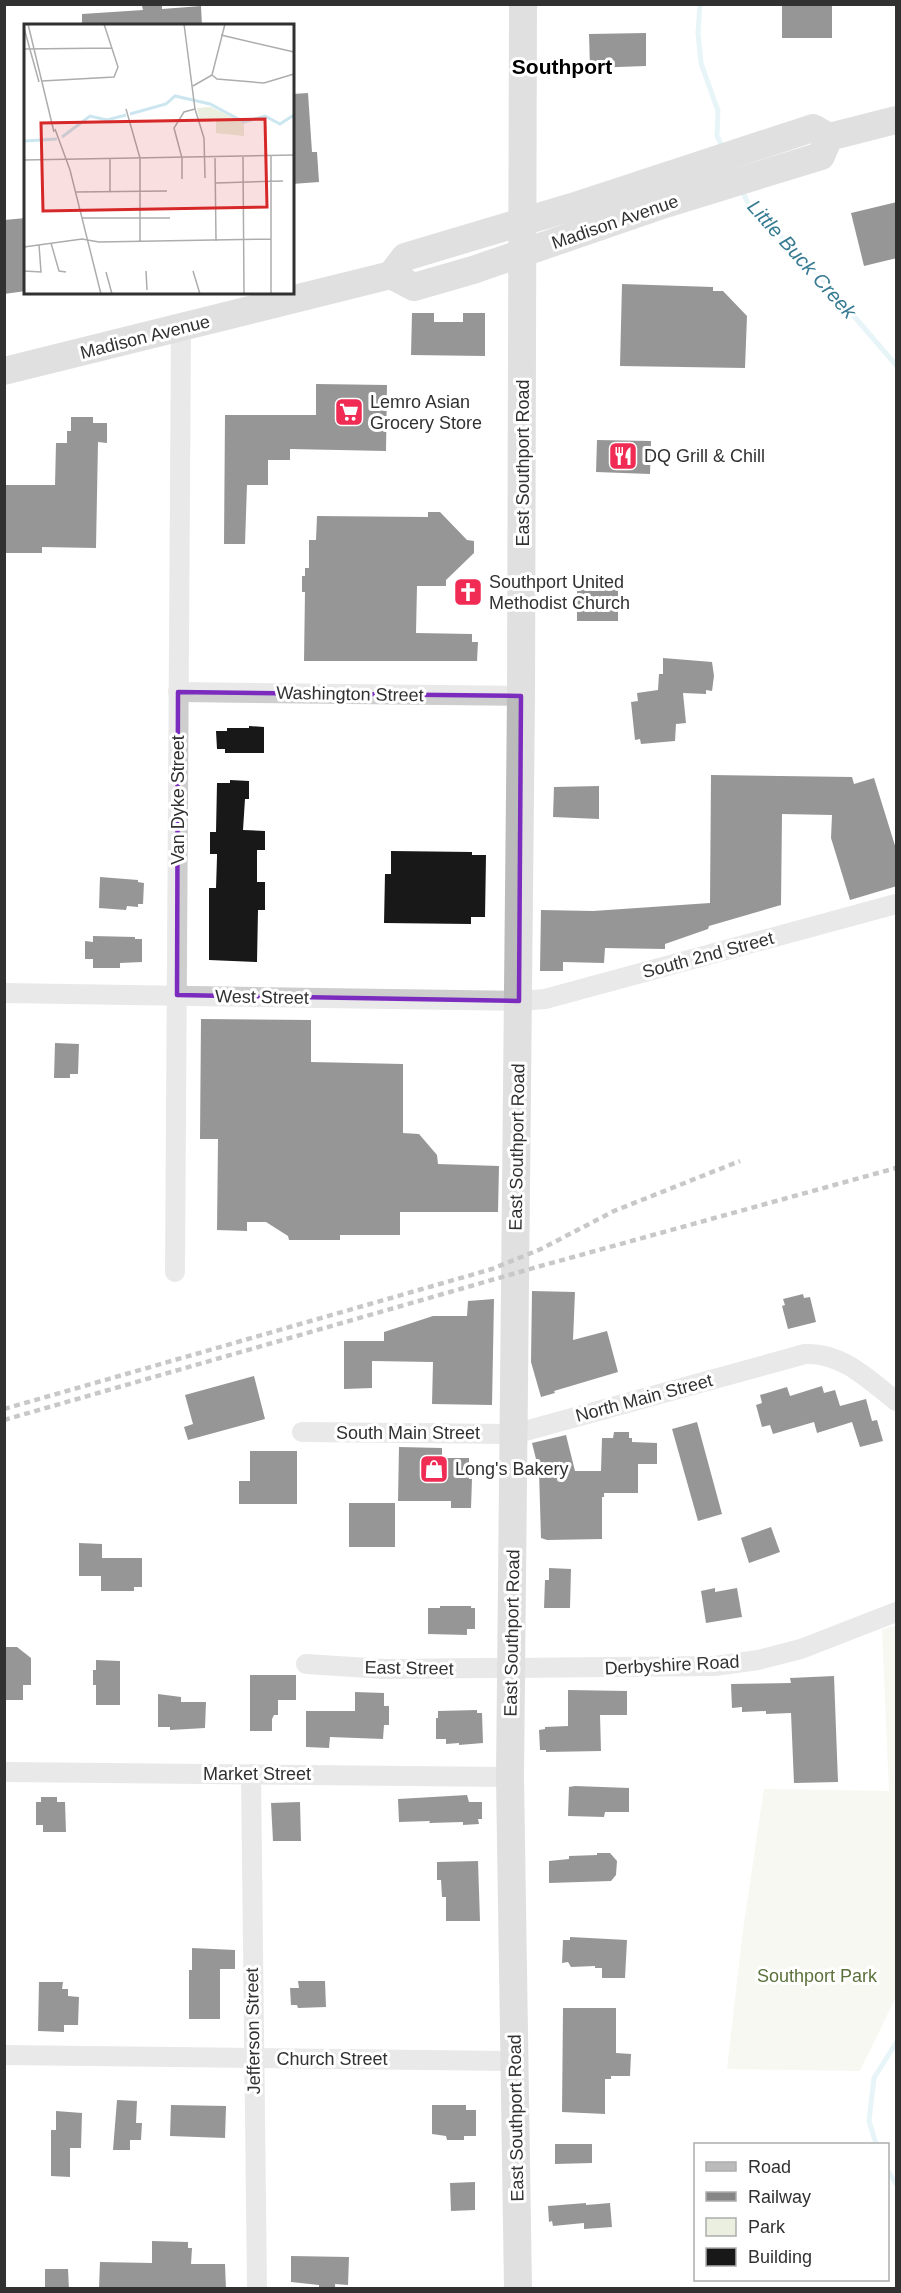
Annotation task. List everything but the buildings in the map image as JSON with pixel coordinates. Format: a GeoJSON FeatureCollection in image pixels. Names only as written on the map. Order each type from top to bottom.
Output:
{"type":"FeatureCollection","features":[{"type":"Feature","properties":{"kind":"main road","name":"East Southport Road"},"geometry":{"type":"LineString","coordinates":[[518,2289],[510,1777],[519,1002],[524,253],[523,4]]}},
{"type":"Feature","properties":{"kind":"main road","name":"Madison Avenue"},"geometry":{"type":"LineString","coordinates":[[4,371],[391,276],[414,287],[524,253],[689,182],[763,143],[813,128],[830,137],[897,120]]}},
{"type":"Feature","properties":{"kind":"main road","name":"Madison Avenue"},"geometry":{"type":"LineString","coordinates":[[391,276],[405,256],[524,221],[689,182],[773,171],[821,156],[830,137]]}},
{"type":"Feature","properties":{"kind":"street","name":"Van Dyke Street"},"geometry":{"type":"LineString","coordinates":[[175,1272],[181,328]]}},
{"type":"Feature","properties":{"kind":"street","name":"Washington Street"},"geometry":{"type":"LineString","coordinates":[[178,692],[521,696]]}},
{"type":"Feature","properties":{"kind":"street","name":"South 2nd Street"},"geometry":{"type":"LineString","coordinates":[[519,1002],[545,999],[897,904]]}},
{"type":"Feature","properties":{"kind":"street","name":"West Street"},"geometry":{"type":"LineString","coordinates":[[4,993],[519,1002]]}},
{"type":"Feature","properties":{"kind":"street","name":"North Main Street"},"geometry":{"type":"LineString","coordinates":[[514,1434],[805,1354],[830,1356],[853,1368],[897,1401]]}},
{"type":"Feature","properties":{"kind":"street","name":"South Main Street"},"geometry":{"type":"LineString","coordinates":[[302,1432],[514,1434]]}},
{"type":"Feature","properties":{"kind":"street","name":"Derbyshire Road"},"geometry":{"type":"LineString","coordinates":[[511,1668],[688,1667],[732,1664],[801,1649],[897,1612]]}},
{"type":"Feature","properties":{"kind":"street","name":"East Street"},"geometry":{"type":"LineString","coordinates":[[306,1664],[384,1669],[511,1668]]}},
{"type":"Feature","properties":{"kind":"street","name":"Market Street"},"geometry":{"type":"LineString","coordinates":[[4,1772],[510,1777]]}},
{"type":"Feature","properties":{"kind":"street","name":"Jefferson Street"},"geometry":{"type":"LineString","coordinates":[[251,1774],[257,2289]]}},
{"type":"Feature","properties":{"kind":"street","name":"Church Street"},"geometry":{"type":"LineString","coordinates":[[4,2055],[515,2061]]}},
{"type":"Feature","properties":{"kind":"highlighted area"},"geometry":{"type":"Polygon","coordinates":[[[178,692],[521,696],[519,1001],[177,995],[178,692]]]}},
{"type":"Feature","properties":{"kind":"green space","name":"Southport Park"},"geometry":{"type":"Polygon","coordinates":[[[896,1626],[896,1997],[860,2071],[727,2069],[743,1930],[764,1789],[889,1791],[882,1629],[896,1626]]]}},
{"type":"Feature","properties":{"kind":"waterway","name":"Little Buck Creek"},"geometry":{"type":"LineString","coordinates":[[700,4],[698,33],[701,63],[718,111],[717,136],[723,148]]}},
{"type":"Feature","properties":{"kind":"waterway","name":"Little Buck Creek"},"geometry":{"type":"LineString","coordinates":[[742,190],[750,208],[802,256],[896,365]]}},
{"type":"Feature","properties":{"kind":"waterway","name":"Little Buck Creek"},"geometry":{"type":"LineString","coordinates":[[876,2143],[869,2121],[874,2078],[896,2043]]}},
{"type":"Feature","properties":{"kind":"waterway","name":"Little Buck Creek"},"geometry":{"type":"LineString","coordinates":[[889,2173],[896,2184]]}},
{"type":"Feature","properties":{"kind":"railway"},"geometry":{"type":"LineString","coordinates":[[4,1409],[492,1269],[541,1249],[614,1211],[740,1161]]}},
{"type":"Feature","properties":{"kind":"railway"},"geometry":{"type":"LineString","coordinates":[[4,1420],[537,1267],[896,1168]]}},
{"type":"Feature","properties":{"kind":"place","name":"Lemro Asian Grocery Store"},"geometry":{"type":"Point","coordinates":[349,412]}},
{"type":"Feature","properties":{"kind":"place","name":"DQ Grill & Chill"},"geometry":{"type":"Point","coordinates":[623,456]}},
{"type":"Feature","properties":{"kind":"place","name":"Southport United Methodist Church"},"geometry":{"type":"Point","coordinates":[468,592]}},
{"type":"Feature","properties":{"kind":"place","name":"Long's Bakery"},"geometry":{"type":"Point","coordinates":[434,1469]}},
{"type":"Feature","properties":{"kind":"district","name":"Southport"},"geometry":{"type":"Point","coordinates":[562,66]}}]}
